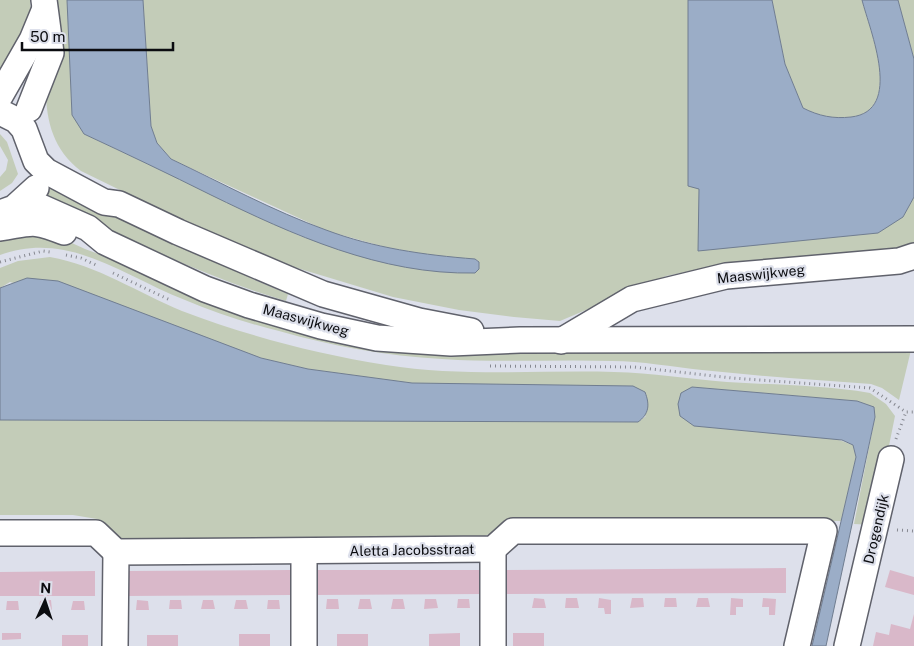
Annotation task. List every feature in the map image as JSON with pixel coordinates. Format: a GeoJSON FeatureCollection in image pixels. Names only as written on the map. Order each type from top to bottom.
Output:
{"type":"FeatureCollection","features":[{"type":"Feature","properties":{"kind":"street"},"geometry":{"type":"LineString","coordinates":[[0,99],[32,40],[44,5]]}},
{"type":"Feature","properties":{"kind":"street"},"geometry":{"type":"LineString","coordinates":[[29,109],[50,53],[50,37],[44,5]]}},
{"type":"Feature","properties":{"kind":"street"},"geometry":{"type":"LineString","coordinates":[[0,99],[17,101],[29,109],[42,133],[47,163],[42,181],[24,211],[0,228]]}},
{"type":"Feature","properties":{"kind":"street"},"geometry":{"type":"LineString","coordinates":[[0,99],[24,129],[36,161],[47,163]]}},
{"type":"Feature","properties":{"kind":"street","name":"Maaswijkweg"},"geometry":{"type":"LineString","coordinates":[[47,163],[56,162],[108,190],[119,204],[178,232],[323,294],[419,321],[520,340]]}},
{"type":"Feature","properties":{"kind":"street"},"geometry":{"type":"LineString","coordinates":[[0,213],[14,208],[24,211]]}},
{"type":"Feature","properties":{"kind":"street","name":"Maaswijkweg"},"geometry":{"type":"LineString","coordinates":[[24,211],[88,228],[105,242],[205,289],[249,305],[321,326],[377,338],[451,343],[520,340],[914,339]]}},
{"type":"Feature","properties":{"kind":"street","name":"Maaswijkweg"},"geometry":{"type":"LineString","coordinates":[[561,341],[632,299],[726,276],[899,261],[914,256]]}},
{"type":"Feature","properties":{"kind":"street","name":"Drogendijk"},"geometry":{"type":"LineString","coordinates":[[848,646],[892,459]]}},
{"type":"Feature","properties":{"kind":"street","name":"Aletta Jacobsstraat"},"geometry":{"type":"LineString","coordinates":[[116,552],[493,549],[513,532],[824,530],[797,646]]}},
{"type":"Feature","properties":{"kind":"street"},"geometry":{"type":"LineString","coordinates":[[0,533],[96,533],[116,552],[115,646]]}},
{"type":"Feature","properties":{"kind":"street"},"geometry":{"type":"LineString","coordinates":[[493,549],[494,646]]}},
{"type":"Feature","properties":{"kind":"street"},"geometry":{"type":"LineString","coordinates":[[304,552],[304,646]]}},
{"type":"Feature","properties":{"kind":"path"},"geometry":{"type":"LineString","coordinates":[[892,459],[906,412]]}},
{"type":"Feature","properties":{"kind":"green space"},"geometry":{"type":"Polygon","coordinates":[[[0,0],[30,0],[31,13],[0,79],[0,0]]]}},
{"type":"Feature","properties":{"kind":"green space"},"geometry":{"type":"Polygon","coordinates":[[[56,0],[67,0],[72,110],[84,134],[300,236],[377,260],[440,270],[475,273],[479,262],[477,260],[430,255],[385,247],[327,231],[171,159],[157,143],[151,126],[143,0],[688,0],[688,186],[903,217],[914,197],[914,252],[726,264],[666,276],[560,321],[459,310],[393,297],[251,254],[81,171],[64,154],[53,135],[48,114],[46,92],[47,68],[56,0]]]}},
{"type":"Feature","properties":{"kind":"green space"},"geometry":{"type":"Polygon","coordinates":[[[772,0],[862,0],[876,49],[880,86],[876,101],[867,112],[851,117],[838,118],[820,115],[803,108],[785,64],[772,0]]]}},
{"type":"Feature","properties":{"kind":"green space"},"geometry":{"type":"Polygon","coordinates":[[[898,0],[914,0],[914,59],[898,0]]]}},
{"type":"Feature","properties":{"kind":"green space"},"geometry":{"type":"Polygon","coordinates":[[[0,134],[7,142],[18,174],[12,183],[0,191],[0,177],[6,170],[8,160],[0,146],[0,134]]]}},
{"type":"Feature","properties":{"kind":"green space"},"geometry":{"type":"Polygon","coordinates":[[[51,184],[288,294],[286,301],[223,280],[133,241],[43,198],[51,184]]]}},
{"type":"Feature","properties":{"kind":"green space"},"geometry":{"type":"Polygon","coordinates":[[[50,233],[85,249],[281,322],[911,350],[899,400],[882,388],[871,384],[744,374],[634,362],[463,360],[421,358],[380,353],[319,341],[231,317],[185,300],[95,259],[73,252],[49,248],[25,249],[0,255],[0,237],[50,233]]]}},
{"type":"Feature","properties":{"kind":"green space"},"geometry":{"type":"Polygon","coordinates":[[[50,257],[84,266],[182,311],[232,328],[308,350],[386,365],[414,369],[471,372],[628,373],[727,382],[816,387],[870,393],[886,404],[895,416],[873,525],[854,524],[875,417],[874,407],[857,401],[692,387],[853,445],[856,457],[841,521],[513,522],[479,539],[367,537],[122,540],[97,519],[73,515],[0,515],[0,420],[638,422],[646,416],[308,369],[261,358],[185,331],[10,282],[0,288],[0,268],[18,261],[50,257]]]}},
{"type":"Feature","properties":{"kind":"water"},"geometry":{"type":"Polygon","coordinates":[[[67,0],[143,0],[151,126],[157,143],[171,159],[267,206],[326,230],[362,242],[399,250],[475,259],[479,262],[479,269],[475,273],[440,272],[372,260],[338,250],[242,210],[84,134],[72,115],[67,0]]]}},
{"type":"Feature","properties":{"kind":"water"},"geometry":{"type":"Polygon","coordinates":[[[688,0],[772,0],[785,64],[803,108],[820,115],[838,118],[851,117],[867,112],[876,101],[880,86],[876,49],[862,0],[898,0],[914,59],[914,197],[903,217],[878,233],[698,251],[699,189],[688,186],[688,0]]]}},
{"type":"Feature","properties":{"kind":"water"},"geometry":{"type":"Polygon","coordinates":[[[27,278],[58,281],[261,358],[308,369],[412,383],[633,386],[645,392],[648,409],[638,422],[0,420],[0,288],[27,278]]]}},
{"type":"Feature","properties":{"kind":"water"},"geometry":{"type":"Polygon","coordinates":[[[692,387],[857,401],[874,407],[875,417],[826,646],[812,646],[856,457],[853,445],[842,440],[694,426],[680,416],[678,404],[681,393],[692,387]]]}},
{"type":"Feature","properties":{"kind":"building"},"geometry":{"type":"Polygon","coordinates":[[[786,568],[786,593],[506,594],[505,570],[786,568]]]}},
{"type":"Feature","properties":{"kind":"building"},"geometry":{"type":"Polygon","coordinates":[[[291,570],[291,595],[125,596],[125,571],[291,570]]]}},
{"type":"Feature","properties":{"kind":"building"},"geometry":{"type":"Polygon","coordinates":[[[315,570],[481,570],[481,594],[315,595],[315,570]]]}},
{"type":"Feature","properties":{"kind":"building"},"geometry":{"type":"Polygon","coordinates":[[[890,570],[914,577],[914,595],[885,587],[890,570]]]}},
{"type":"Feature","properties":{"kind":"building"},"geometry":{"type":"Polygon","coordinates":[[[95,571],[95,596],[0,596],[0,572],[95,571]]]}},
{"type":"Feature","properties":{"kind":"building"},"geometry":{"type":"Polygon","coordinates":[[[534,598],[544,599],[546,608],[532,608],[534,598]]]}},
{"type":"Feature","properties":{"kind":"building"},"geometry":{"type":"Polygon","coordinates":[[[566,598],[577,598],[579,608],[565,608],[566,598]]]}},
{"type":"Feature","properties":{"kind":"building"},"geometry":{"type":"Polygon","coordinates":[[[599,598],[611,600],[611,614],[605,614],[604,608],[598,608],[599,598]]]}},
{"type":"Feature","properties":{"kind":"building"},"geometry":{"type":"Polygon","coordinates":[[[632,598],[643,598],[644,607],[630,608],[632,598]]]}},
{"type":"Feature","properties":{"kind":"building"},"geometry":{"type":"Polygon","coordinates":[[[665,598],[676,598],[677,607],[664,607],[665,598]]]}},
{"type":"Feature","properties":{"kind":"building"},"geometry":{"type":"Polygon","coordinates":[[[698,598],[708,598],[710,607],[696,607],[698,598]]]}},
{"type":"Feature","properties":{"kind":"building"},"geometry":{"type":"Polygon","coordinates":[[[731,598],[743,599],[743,607],[736,607],[736,615],[730,615],[731,598]]]}},
{"type":"Feature","properties":{"kind":"building"},"geometry":{"type":"Polygon","coordinates":[[[763,598],[776,599],[775,615],[769,615],[769,607],[762,607],[763,598]]]}},
{"type":"Feature","properties":{"kind":"building"},"geometry":{"type":"Polygon","coordinates":[[[327,599],[338,599],[339,609],[326,609],[327,599]]]}},
{"type":"Feature","properties":{"kind":"building"},"geometry":{"type":"Polygon","coordinates":[[[360,599],[370,599],[372,609],[358,609],[360,599]]]}},
{"type":"Feature","properties":{"kind":"building"},"geometry":{"type":"Polygon","coordinates":[[[393,599],[403,599],[405,609],[391,609],[393,599]]]}},
{"type":"Feature","properties":{"kind":"building"},"geometry":{"type":"Polygon","coordinates":[[[425,599],[436,599],[438,608],[424,609],[425,599]]]}},
{"type":"Feature","properties":{"kind":"building"},"geometry":{"type":"Polygon","coordinates":[[[458,599],[469,599],[470,608],[457,608],[458,599]]]}},
{"type":"Feature","properties":{"kind":"building"},"geometry":{"type":"Polygon","coordinates":[[[51,600],[52,610],[39,610],[40,601],[51,600]]]}},
{"type":"Feature","properties":{"kind":"building"},"geometry":{"type":"Polygon","coordinates":[[[137,600],[148,601],[149,610],[136,610],[137,600]]]}},
{"type":"Feature","properties":{"kind":"building"},"geometry":{"type":"Polygon","coordinates":[[[170,600],[181,600],[182,609],[169,609],[170,600]]]}},
{"type":"Feature","properties":{"kind":"building"},"geometry":{"type":"Polygon","coordinates":[[[203,600],[213,600],[215,609],[201,609],[203,600]]]}},
{"type":"Feature","properties":{"kind":"building"},"geometry":{"type":"Polygon","coordinates":[[[236,600],[246,600],[248,609],[234,609],[236,600]]]}},
{"type":"Feature","properties":{"kind":"building"},"geometry":{"type":"Polygon","coordinates":[[[268,600],[279,600],[280,609],[267,609],[268,600]]]}},
{"type":"Feature","properties":{"kind":"building"},"geometry":{"type":"Polygon","coordinates":[[[7,601],[18,601],[19,610],[6,610],[7,601]]]}},
{"type":"Feature","properties":{"kind":"building"},"geometry":{"type":"Polygon","coordinates":[[[73,601],[84,601],[85,610],[71,610],[73,601]]]}},
{"type":"Feature","properties":{"kind":"building"},"geometry":{"type":"Polygon","coordinates":[[[914,614],[914,646],[873,646],[876,632],[889,635],[891,624],[910,629],[914,614]]]}},
{"type":"Feature","properties":{"kind":"building"},"geometry":{"type":"Polygon","coordinates":[[[2,633],[21,633],[21,639],[2,640],[2,633]]]}},
{"type":"Feature","properties":{"kind":"building"},"geometry":{"type":"Polygon","coordinates":[[[460,633],[460,646],[429,646],[429,634],[460,633]]]}},
{"type":"Feature","properties":{"kind":"building"},"geometry":{"type":"Polygon","coordinates":[[[513,633],[544,633],[544,646],[513,646],[513,633]]]}},
{"type":"Feature","properties":{"kind":"building"},"geometry":{"type":"Polygon","coordinates":[[[239,634],[270,634],[270,646],[239,646],[239,634]]]}},
{"type":"Feature","properties":{"kind":"building"},"geometry":{"type":"Polygon","coordinates":[[[337,634],[368,634],[368,646],[337,646],[337,634]]]}},
{"type":"Feature","properties":{"kind":"building"},"geometry":{"type":"Polygon","coordinates":[[[62,635],[88,635],[88,646],[62,646],[62,635]]]}},
{"type":"Feature","properties":{"kind":"building"},"geometry":{"type":"Polygon","coordinates":[[[147,635],[178,635],[178,646],[147,646],[147,635]]]}}]}
